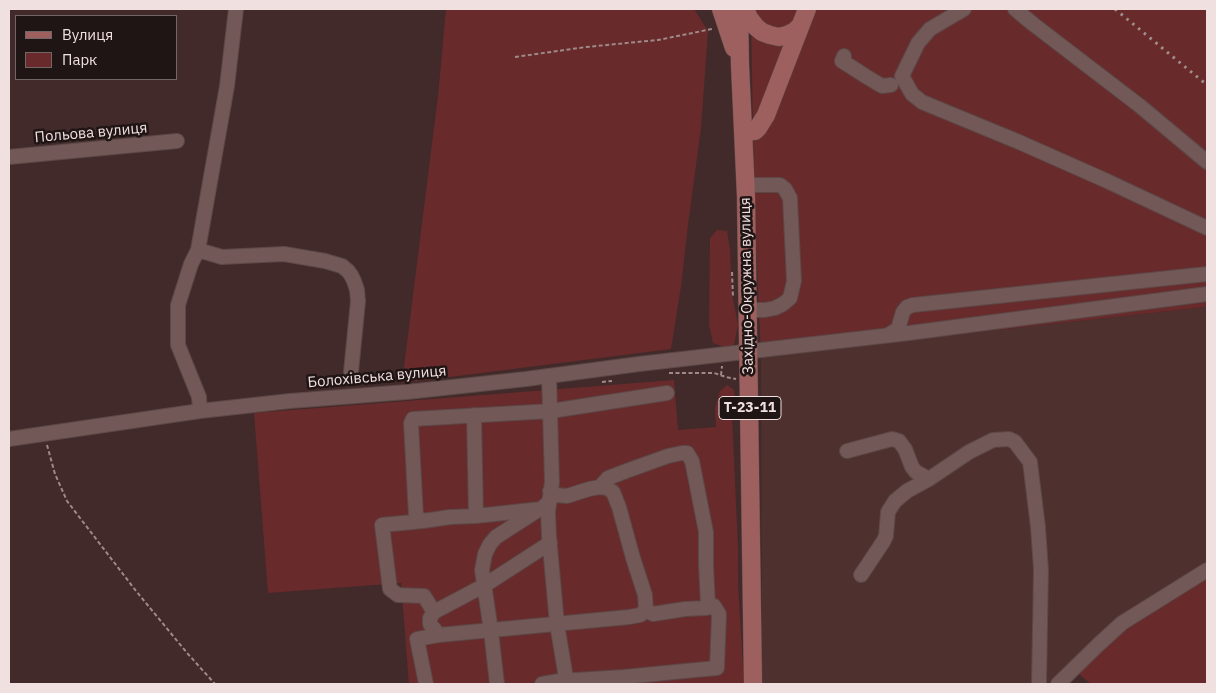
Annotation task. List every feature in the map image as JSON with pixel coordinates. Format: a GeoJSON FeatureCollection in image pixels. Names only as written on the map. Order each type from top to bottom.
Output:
{"type":"FeatureCollection","features":[{"type":"Feature","properties":{"kind":"main road","name":"Західно-Окружна вулиця"},"geometry":{"type":"LineString","coordinates":[[739,9],[745,185],[741,306],[748,352],[750,409],[754,684]]}},
{"type":"Feature","properties":{"kind":"main road"},"geometry":{"type":"LineString","coordinates":[[745,9],[749,18],[762,32],[779,37],[795,31],[804,17]]}},
{"type":"Feature","properties":{"kind":"main road"},"geometry":{"type":"LineString","coordinates":[[724,17],[740,65]]}},
{"type":"Feature","properties":{"kind":"main road"},"geometry":{"type":"LineString","coordinates":[[743,132],[755,131],[766,114],[804,17]]}},
{"type":"Feature","properties":{"kind":"street"},"geometry":{"type":"LineString","coordinates":[[200,411],[199,397],[178,346],[178,305],[191,264],[198,250],[226,86],[236,9]]}},
{"type":"Feature","properties":{"kind":"street"},"geometry":{"type":"LineString","coordinates":[[964,9],[930,29],[918,43],[902,76],[912,94],[922,102],[1019,142],[1207,228]]}},
{"type":"Feature","properties":{"kind":"street"},"geometry":{"type":"LineString","coordinates":[[1016,9],[1140,106],[1207,162]]}},
{"type":"Feature","properties":{"kind":"street"},"geometry":{"type":"LineString","coordinates":[[844,56],[842,61],[866,78],[882,86],[891,85]]}},
{"type":"Feature","properties":{"kind":"street","name":"Польова вулиця"},"geometry":{"type":"LineString","coordinates":[[9,157],[177,141]]}},
{"type":"Feature","properties":{"kind":"street"},"geometry":{"type":"LineString","coordinates":[[741,306],[765,310],[775,308],[790,298],[794,281],[790,198],[785,189],[780,185],[745,185]]}},
{"type":"Feature","properties":{"kind":"street"},"geometry":{"type":"LineString","coordinates":[[198,250],[222,257],[284,254],[342,266],[352,275],[358,300],[351,372]]}},
{"type":"Feature","properties":{"kind":"street"},"geometry":{"type":"LineString","coordinates":[[905,329],[903,312],[907,307],[913,305],[1207,274]]}},
{"type":"Feature","properties":{"kind":"street","name":"Болохівська вулиця"},"geometry":{"type":"LineString","coordinates":[[9,439],[200,411],[290,401],[416,391],[549,376],[888,336],[905,329],[1207,294]]}},
{"type":"Feature","properties":{"kind":"street"},"geometry":{"type":"LineString","coordinates":[[549,376],[552,482],[547,501],[557,624],[566,683]]}},
{"type":"Feature","properties":{"kind":"street"},"geometry":{"type":"LineString","coordinates":[[423,521],[416,516],[411,423],[413,419],[550,411],[667,393]]}},
{"type":"Feature","properties":{"kind":"street"},"geometry":{"type":"LineString","coordinates":[[474,415],[476,516]]}},
{"type":"Feature","properties":{"kind":"street"},"geometry":{"type":"LineString","coordinates":[[847,452],[892,439],[899,441],[905,449],[912,467],[916,472],[929,479]]}},
{"type":"Feature","properties":{"kind":"street"},"geometry":{"type":"LineString","coordinates":[[861,575],[886,536],[888,512],[895,501],[907,491],[929,479],[969,452],[993,440],[1010,439],[1015,442],[1030,462],[1036,509],[1041,570],[1039,684]]}},
{"type":"Feature","properties":{"kind":"street"},"geometry":{"type":"LineString","coordinates":[[600,487],[608,478],[668,456],[687,453],[692,461],[706,532],[708,604],[706,608]]}},
{"type":"Feature","properties":{"kind":"street"},"geometry":{"type":"LineString","coordinates":[[497,684],[482,570],[485,554],[496,537],[556,495],[567,496],[600,487],[607,488],[613,492],[645,595],[646,610]]}},
{"type":"Feature","properties":{"kind":"street"},"geometry":{"type":"LineString","coordinates":[[434,612],[424,596],[398,595],[390,589],[382,525],[476,516],[547,501]]}},
{"type":"Feature","properties":{"kind":"street"},"geometry":{"type":"LineString","coordinates":[[439,635],[430,624],[430,618],[434,612],[485,585],[550,543]]}},
{"type":"Feature","properties":{"kind":"street"},"geometry":{"type":"LineString","coordinates":[[1058,684],[1122,623],[1207,570]]}},
{"type":"Feature","properties":{"kind":"street"},"geometry":{"type":"LineString","coordinates":[[542,684],[636,680],[717,668],[719,614],[714,606],[653,614],[646,610]]}},
{"type":"Feature","properties":{"kind":"street"},"geometry":{"type":"LineString","coordinates":[[426,684],[416,638],[630,617],[640,615],[646,610]]}},
{"type":"Feature","properties":{"kind":"path"},"geometry":{"type":"LineString","coordinates":[[516,57],[586,47],[658,40],[708,31],[724,17]]}},
{"type":"Feature","properties":{"kind":"path"},"geometry":{"type":"LineString","coordinates":[[732,272],[741,306]]}},
{"type":"Feature","properties":{"kind":"path"},"geometry":{"type":"LineString","coordinates":[[721,375],[724,354]]}},
{"type":"Feature","properties":{"kind":"path"},"geometry":{"type":"LineString","coordinates":[[667,373],[714,373],[738,379]]}},
{"type":"Feature","properties":{"kind":"path"},"geometry":{"type":"LineString","coordinates":[[598,382],[618,380]]}},
{"type":"Feature","properties":{"kind":"path"},"geometry":{"type":"LineString","coordinates":[[44,434],[55,474],[67,502],[136,591],[214,684]]}},
{"type":"Feature","properties":{"kind":"shaded area"},"geometry":{"type":"Polygon","coordinates":[[[1207,307],[1207,570],[1053,684],[762,684],[761,356],[1207,307]]]}},
{"type":"Feature","properties":{"kind":"green space"},"geometry":{"type":"Polygon","coordinates":[[[446,9],[694,9],[708,31],[701,128],[671,349],[402,383],[438,96],[446,9]]]}},
{"type":"Feature","properties":{"kind":"green space"},"geometry":{"type":"Polygon","coordinates":[[[751,9],[1207,9],[1207,312],[1206,307],[761,356],[754,196],[751,9]]]}},
{"type":"Feature","properties":{"kind":"green space"},"geometry":{"type":"Polygon","coordinates":[[[717,230],[727,231],[732,294],[738,325],[734,345],[725,347],[713,343],[709,325],[710,238],[717,230]]]}},
{"type":"Feature","properties":{"kind":"green space"},"geometry":{"type":"Polygon","coordinates":[[[674,380],[678,430],[716,427],[715,408],[720,391],[727,385],[734,390],[736,414],[732,415],[744,684],[409,684],[401,583],[268,593],[254,413],[674,380]]]}},
{"type":"Feature","properties":{"kind":"green space"},"geometry":{"type":"Polygon","coordinates":[[[1207,570],[1207,684],[1091,684],[1069,666],[1207,570]]]}},
{"type":"Feature","properties":{"kind":"railway"},"geometry":{"type":"LineString","coordinates":[[1115,9],[1207,85]]}}]}
